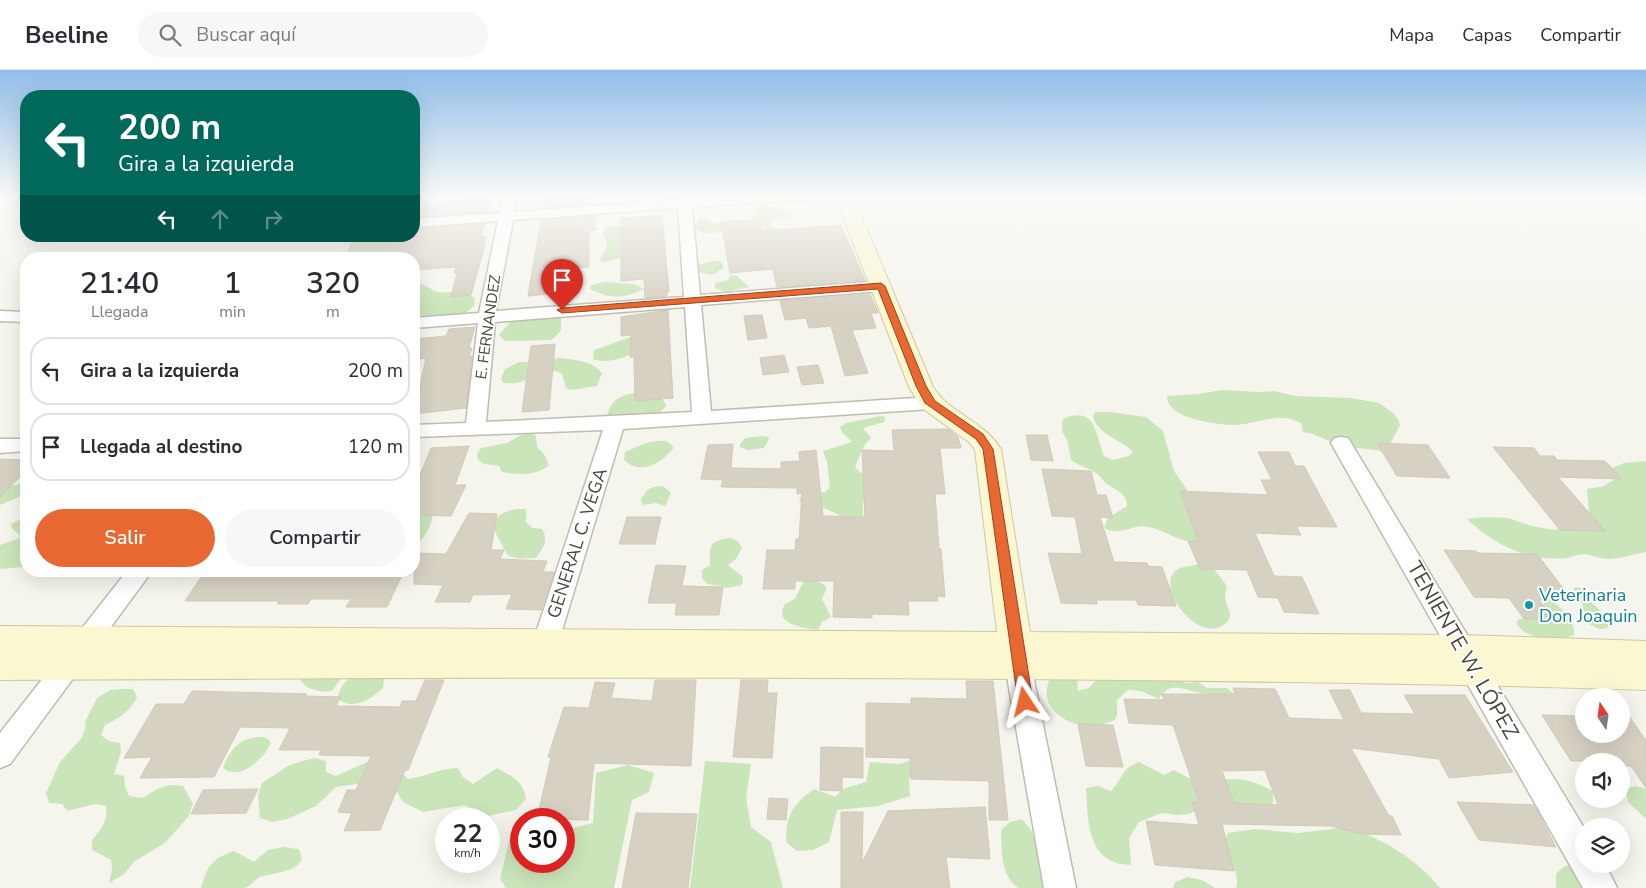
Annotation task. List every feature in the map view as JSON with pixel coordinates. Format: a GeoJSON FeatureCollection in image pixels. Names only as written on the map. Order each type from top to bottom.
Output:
{"type":"FeatureCollection","features":[{"type":"Feature","properties":{"kind":"street","name":"E. FERNANDEZ"},"geometry":{"type":"LineString","coordinates":[[475,428],[487,316],[502,234]]}},
{"type":"Feature","properties":{"kind":"street"},"geometry":{"type":"LineString","coordinates":[[687,234],[702,417]]}},
{"type":"Feature","properties":{"kind":"street"},"geometry":{"type":"LineString","coordinates":[[860,234],[921,386],[931,403],[980,437],[988,449],[1017,655],[1060,888]]}},
{"type":"Feature","properties":{"kind":"street"},"geometry":{"type":"LineString","coordinates":[[420,322],[881,286]]}},
{"type":"Feature","properties":{"kind":"street"},"geometry":{"type":"LineString","coordinates":[[0,316],[20,317]]}},
{"type":"Feature","properties":{"kind":"street"},"geometry":{"type":"LineString","coordinates":[[420,431],[615,424],[931,403]]}},
{"type":"Feature","properties":{"kind":"street","name":"GENERAL C. VEGA"},"geometry":{"type":"LineString","coordinates":[[542,652],[615,424]]}},
{"type":"Feature","properties":{"kind":"street","name":"TENIENTE W. LÓPEZ"},"geometry":{"type":"LineString","coordinates":[[1341,443],[1575,843]]}},
{"type":"Feature","properties":{"kind":"street"},"geometry":{"type":"LineString","coordinates":[[0,446],[20,445]]}},
{"type":"Feature","properties":{"kind":"street"},"geometry":{"type":"LineString","coordinates":[[0,755],[136,577]]}},
{"type":"Feature","properties":{"kind":"street"},"geometry":{"type":"LineString","coordinates":[[0,638],[542,652],[1468,659],[1646,655]]}},
{"type":"Feature","properties":{"kind":"street"},"geometry":{"type":"LineString","coordinates":[[0,666],[68,666],[542,652]]}},
{"type":"Feature","properties":{"kind":"street"},"geometry":{"type":"LineString","coordinates":[[1468,659],[1646,676]]}},
{"type":"Feature","properties":{"kind":"street"},"geometry":{"type":"LineString","coordinates":[[1592,873],[1601,888]]}},
{"type":"Feature","properties":{"kind":"green space"},"geometry":{"type":"Polygon","coordinates":[[[602,234],[624,234],[631,256],[600,261],[607,248],[602,234]]]}},
{"type":"Feature","properties":{"kind":"green space"},"geometry":{"type":"Polygon","coordinates":[[[711,261],[721,261],[724,268],[712,275],[694,271],[695,266],[711,261]]]}},
{"type":"Feature","properties":{"kind":"green space"},"geometry":{"type":"Polygon","coordinates":[[[736,275],[749,287],[725,292],[715,288],[715,283],[728,280],[730,276],[736,275]]]}},
{"type":"Feature","properties":{"kind":"green space"},"geometry":{"type":"Polygon","coordinates":[[[605,282],[633,284],[644,289],[630,295],[611,296],[590,289],[591,285],[605,282]]]}},
{"type":"Feature","properties":{"kind":"green space"},"geometry":{"type":"Polygon","coordinates":[[[420,284],[439,292],[471,295],[475,298],[474,306],[464,314],[420,316],[420,284]]]}},
{"type":"Feature","properties":{"kind":"green space"},"geometry":{"type":"Polygon","coordinates":[[[561,313],[561,330],[552,340],[505,341],[499,335],[513,319],[561,313]]]}},
{"type":"Feature","properties":{"kind":"green space"},"geometry":{"type":"Polygon","coordinates":[[[642,333],[633,353],[610,361],[593,359],[594,350],[642,333]]]}},
{"type":"Feature","properties":{"kind":"green space"},"geometry":{"type":"Polygon","coordinates":[[[559,358],[582,361],[593,365],[602,373],[597,386],[571,390],[566,388],[562,374],[551,371],[516,383],[503,383],[501,379],[505,369],[519,362],[559,358]]]}},
{"type":"Feature","properties":{"kind":"green space"},"geometry":{"type":"Polygon","coordinates":[[[1221,390],[1274,391],[1295,396],[1351,398],[1379,403],[1393,413],[1400,425],[1388,448],[1383,451],[1341,446],[1313,434],[1303,432],[1301,423],[1291,419],[1276,418],[1233,425],[1193,419],[1175,410],[1169,404],[1167,396],[1199,394],[1221,390]]]}},
{"type":"Feature","properties":{"kind":"green space"},"geometry":{"type":"Polygon","coordinates":[[[647,391],[659,396],[665,403],[666,406],[659,416],[607,422],[611,407],[619,398],[632,393],[647,391]]]}},
{"type":"Feature","properties":{"kind":"green space"},"geometry":{"type":"Polygon","coordinates":[[[1095,412],[1111,412],[1146,417],[1163,431],[1174,471],[1187,490],[1201,543],[1187,541],[1143,526],[1122,531],[1104,528],[1108,518],[1127,506],[1127,502],[1121,493],[1106,483],[1096,473],[1071,460],[1068,443],[1062,430],[1063,419],[1082,416],[1088,419],[1096,431],[1104,456],[1113,460],[1129,456],[1133,452],[1100,429],[1093,417],[1095,412]]]}},
{"type":"Feature","properties":{"kind":"green space"},"geometry":{"type":"Polygon","coordinates":[[[881,416],[885,417],[884,422],[863,428],[871,438],[864,446],[855,467],[867,476],[868,492],[863,506],[865,532],[826,509],[801,505],[799,498],[806,494],[825,492],[830,487],[827,462],[823,451],[852,442],[842,432],[840,427],[846,423],[881,416]]]}},
{"type":"Feature","properties":{"kind":"green space"},"geometry":{"type":"Polygon","coordinates":[[[530,433],[536,436],[537,447],[547,460],[548,466],[538,472],[520,474],[502,472],[499,466],[484,464],[478,460],[477,454],[481,448],[507,443],[521,435],[530,433]]]}},
{"type":"Feature","properties":{"kind":"green space"},"geometry":{"type":"Polygon","coordinates":[[[763,436],[769,439],[764,448],[748,450],[740,447],[745,438],[763,436]]]}},
{"type":"Feature","properties":{"kind":"green space"},"geometry":{"type":"Polygon","coordinates":[[[656,441],[666,441],[673,446],[673,449],[657,463],[650,466],[637,467],[630,465],[624,460],[625,452],[656,441]]]}},
{"type":"Feature","properties":{"kind":"green space"},"geometry":{"type":"Polygon","coordinates":[[[1646,461],[1646,552],[1608,559],[1585,554],[1566,558],[1538,557],[1525,554],[1500,543],[1467,519],[1485,517],[1508,518],[1532,526],[1554,530],[1586,523],[1589,512],[1587,489],[1604,486],[1615,479],[1612,468],[1624,463],[1646,461]]]}},
{"type":"Feature","properties":{"kind":"green space"},"geometry":{"type":"Polygon","coordinates":[[[20,484],[20,497],[0,505],[0,487],[20,484]]]}},
{"type":"Feature","properties":{"kind":"green space"},"geometry":{"type":"Polygon","coordinates":[[[663,486],[671,493],[665,506],[656,503],[642,505],[641,499],[648,489],[663,486]]]}},
{"type":"Feature","properties":{"kind":"green space"},"geometry":{"type":"Polygon","coordinates":[[[516,509],[526,509],[526,522],[533,528],[542,529],[544,533],[545,541],[536,558],[511,557],[496,534],[496,519],[503,513],[516,509]]]}},
{"type":"Feature","properties":{"kind":"green space"},"geometry":{"type":"Polygon","coordinates":[[[425,510],[433,513],[429,528],[420,541],[420,511],[425,510]]]}},
{"type":"Feature","properties":{"kind":"green space"},"geometry":{"type":"Polygon","coordinates":[[[20,519],[20,538],[18,533],[12,529],[11,524],[20,519]]]}},
{"type":"Feature","properties":{"kind":"green space"},"geometry":{"type":"Polygon","coordinates":[[[20,538],[20,567],[0,569],[0,545],[20,538]]]}},
{"type":"Feature","properties":{"kind":"green space"},"geometry":{"type":"Polygon","coordinates":[[[730,538],[738,541],[742,548],[736,559],[728,565],[743,577],[742,585],[726,588],[707,584],[702,578],[702,570],[710,565],[712,545],[718,541],[730,538]]]}},
{"type":"Feature","properties":{"kind":"green space"},"geometry":{"type":"Polygon","coordinates":[[[1210,564],[1227,586],[1225,598],[1230,616],[1227,622],[1220,627],[1209,628],[1198,625],[1179,607],[1173,596],[1170,584],[1172,575],[1180,568],[1210,564]]]}},
{"type":"Feature","properties":{"kind":"green space"},"geometry":{"type":"Polygon","coordinates":[[[804,580],[816,580],[826,586],[822,599],[831,617],[822,622],[818,630],[792,624],[783,617],[782,611],[785,604],[795,599],[804,580]]]}},
{"type":"Feature","properties":{"kind":"green space"},"geometry":{"type":"Polygon","coordinates":[[[1575,587],[1581,588],[1587,593],[1589,600],[1604,614],[1610,626],[1600,629],[1584,620],[1583,605],[1572,593],[1575,587]]]}},
{"type":"Feature","properties":{"kind":"green space"},"geometry":{"type":"Polygon","coordinates":[[[1546,600],[1556,605],[1570,619],[1574,635],[1551,639],[1542,638],[1526,633],[1520,628],[1516,622],[1519,619],[1545,618],[1541,609],[1546,600]]]}},
{"type":"Feature","properties":{"kind":"green space"},"geometry":{"type":"Polygon","coordinates":[[[348,669],[332,691],[307,687],[303,684],[300,675],[348,669]]]}},
{"type":"Feature","properties":{"kind":"green space"},"geometry":{"type":"Polygon","coordinates":[[[1102,673],[1168,676],[1186,683],[1198,682],[1207,688],[1227,688],[1236,696],[1213,709],[1206,693],[1174,687],[1164,692],[1159,699],[1141,691],[1128,690],[1117,700],[1115,720],[1094,726],[1069,721],[1060,716],[1049,703],[1047,694],[1052,675],[1077,676],[1078,691],[1089,688],[1102,673]]]}},
{"type":"Feature","properties":{"kind":"green space"},"geometry":{"type":"Polygon","coordinates":[[[354,675],[384,678],[383,688],[368,699],[356,704],[350,704],[338,699],[341,688],[354,675]]]}},
{"type":"Feature","properties":{"kind":"green space"},"geometry":{"type":"Polygon","coordinates":[[[133,689],[137,697],[124,714],[105,725],[101,735],[109,741],[120,743],[121,752],[114,774],[124,776],[125,787],[129,796],[142,798],[161,788],[177,785],[183,786],[193,804],[188,817],[165,843],[135,861],[124,874],[109,883],[112,870],[111,860],[92,850],[92,840],[105,820],[106,806],[95,804],[67,811],[62,804],[49,803],[46,793],[60,762],[81,739],[86,720],[97,698],[110,690],[133,689]]]}},
{"type":"Feature","properties":{"kind":"green space"},"geometry":{"type":"Polygon","coordinates":[[[255,737],[263,737],[271,743],[263,755],[251,766],[237,772],[230,772],[223,768],[229,755],[237,745],[255,737]]]}},
{"type":"Feature","properties":{"kind":"green space"},"geometry":{"type":"Polygon","coordinates":[[[388,757],[408,779],[445,769],[458,768],[463,777],[473,784],[497,768],[519,783],[526,799],[518,808],[510,808],[510,811],[500,813],[500,808],[471,808],[465,805],[435,808],[435,810],[423,812],[403,802],[397,792],[387,787],[364,783],[336,787],[316,806],[287,819],[272,822],[260,818],[258,795],[262,783],[288,766],[315,758],[326,761],[326,772],[336,776],[376,758],[388,757]]]}},
{"type":"Feature","properties":{"kind":"green space"},"geometry":{"type":"Polygon","coordinates":[[[910,760],[928,769],[909,778],[910,796],[878,806],[837,810],[829,842],[813,850],[797,851],[786,842],[787,825],[792,811],[800,800],[814,789],[835,797],[843,789],[866,782],[870,762],[900,764],[910,760]]]}},
{"type":"Feature","properties":{"kind":"green space"},"geometry":{"type":"Polygon","coordinates":[[[705,761],[751,764],[746,798],[751,827],[771,842],[783,888],[690,888],[705,761]]]}},
{"type":"Feature","properties":{"kind":"green space"},"geometry":{"type":"Polygon","coordinates":[[[1139,762],[1164,775],[1174,770],[1200,784],[1229,779],[1254,782],[1273,791],[1273,803],[1264,807],[1210,803],[1189,814],[1162,813],[1139,822],[1129,838],[1131,865],[1117,863],[1106,857],[1098,849],[1093,839],[1088,814],[1086,788],[1098,786],[1111,791],[1125,771],[1139,762]]]}},
{"type":"Feature","properties":{"kind":"green space"},"geometry":{"type":"Polygon","coordinates":[[[628,765],[654,773],[649,792],[632,800],[614,888],[506,888],[500,879],[510,836],[510,873],[575,873],[575,827],[593,823],[596,773],[628,765]]]}},
{"type":"Feature","properties":{"kind":"green space"},"geometry":{"type":"Polygon","coordinates":[[[1635,786],[1646,789],[1646,819],[1630,804],[1630,788],[1635,786]]]}},
{"type":"Feature","properties":{"kind":"green space"},"geometry":{"type":"Polygon","coordinates":[[[1022,819],[1031,830],[1043,859],[1064,888],[1018,888],[1008,876],[1003,862],[1001,830],[1010,822],[1022,819]]]}},
{"type":"Feature","properties":{"kind":"green space"},"geometry":{"type":"Polygon","coordinates":[[[1339,828],[1367,835],[1395,849],[1420,867],[1440,888],[1236,888],[1237,877],[1225,844],[1228,833],[1255,829],[1298,833],[1339,828]]]}},
{"type":"Feature","properties":{"kind":"green space"},"geometry":{"type":"Polygon","coordinates":[[[284,847],[298,849],[301,856],[300,862],[289,870],[260,877],[244,888],[201,888],[208,868],[220,857],[234,851],[254,862],[268,850],[284,847]]]}},
{"type":"Feature","properties":{"kind":"green space"},"geometry":{"type":"Polygon","coordinates":[[[1575,864],[1575,873],[1589,873],[1612,888],[1556,888],[1556,874],[1563,867],[1575,864]]]}},
{"type":"Feature","properties":{"kind":"green space"},"geometry":{"type":"Polygon","coordinates":[[[1188,877],[1202,880],[1215,888],[1173,888],[1175,882],[1188,877]]]}},
{"type":"Feature","properties":{"kind":"building"},"geometry":{"type":"Polygon","coordinates":[[[420,234],[482,234],[481,237],[486,236],[471,295],[451,297],[457,273],[454,273],[456,267],[420,270],[420,252],[347,252],[352,242],[420,242],[420,234]]]}},
{"type":"Feature","properties":{"kind":"building"},"geometry":{"type":"Polygon","coordinates":[[[539,234],[589,234],[589,267],[565,269],[564,272],[551,273],[548,294],[528,296],[539,234]]]}},
{"type":"Feature","properties":{"kind":"building"},"geometry":{"type":"Polygon","coordinates":[[[621,234],[664,234],[669,292],[667,292],[667,296],[645,298],[644,279],[621,281],[621,234]]]}},
{"type":"Feature","properties":{"kind":"building"},"geometry":{"type":"Polygon","coordinates":[[[723,234],[845,234],[865,280],[777,287],[773,269],[730,273],[723,234]]]}},
{"type":"Feature","properties":{"kind":"building"},"geometry":{"type":"Polygon","coordinates":[[[870,294],[878,313],[871,313],[876,328],[852,330],[868,373],[845,376],[831,326],[809,328],[806,318],[785,320],[780,301],[870,294]]]}},
{"type":"Feature","properties":{"kind":"building"},"geometry":{"type":"Polygon","coordinates":[[[668,310],[673,398],[635,401],[634,357],[630,357],[631,335],[621,336],[621,317],[668,310]]]}},
{"type":"Feature","properties":{"kind":"building"},"geometry":{"type":"Polygon","coordinates":[[[762,315],[767,338],[748,340],[744,316],[762,315]]]}},
{"type":"Feature","properties":{"kind":"building"},"geometry":{"type":"Polygon","coordinates":[[[475,327],[469,348],[472,348],[469,357],[472,356],[466,408],[420,413],[420,386],[426,358],[420,359],[420,338],[446,336],[449,329],[475,327]]]}},
{"type":"Feature","properties":{"kind":"building"},"geometry":{"type":"Polygon","coordinates":[[[555,344],[549,410],[522,412],[531,346],[555,344]]]}},
{"type":"Feature","properties":{"kind":"building"},"geometry":{"type":"Polygon","coordinates":[[[784,355],[789,372],[763,375],[760,358],[784,355]]]}},
{"type":"Feature","properties":{"kind":"building"},"geometry":{"type":"Polygon","coordinates":[[[818,365],[824,383],[802,385],[797,367],[818,365]]]}},
{"type":"Feature","properties":{"kind":"building"},"geometry":{"type":"Polygon","coordinates":[[[948,429],[958,437],[961,448],[940,448],[945,494],[935,494],[945,597],[937,596],[938,601],[908,601],[909,615],[872,614],[872,618],[833,617],[834,581],[795,581],[795,589],[763,589],[767,550],[795,550],[796,539],[799,539],[802,493],[797,494],[797,488],[721,487],[723,480],[701,479],[708,445],[733,444],[731,468],[781,469],[781,462],[800,461],[799,452],[816,450],[823,516],[865,517],[862,450],[894,451],[892,430],[948,429]]]}},
{"type":"Feature","properties":{"kind":"building"},"geometry":{"type":"Polygon","coordinates":[[[1026,435],[1047,435],[1053,461],[1031,460],[1026,435]]]}},
{"type":"Feature","properties":{"kind":"building"},"geometry":{"type":"Polygon","coordinates":[[[1377,443],[1428,445],[1450,478],[1397,476],[1377,443]]]}},
{"type":"Feature","properties":{"kind":"building"},"geometry":{"type":"Polygon","coordinates":[[[469,446],[455,485],[466,485],[451,516],[420,515],[420,475],[431,448],[469,446]]]}},
{"type":"Feature","properties":{"kind":"building"},"geometry":{"type":"Polygon","coordinates":[[[1493,447],[1534,448],[1540,456],[1554,456],[1557,460],[1605,461],[1622,479],[1558,477],[1605,531],[1560,530],[1493,447]]]}},
{"type":"Feature","properties":{"kind":"building"},"geometry":{"type":"Polygon","coordinates":[[[1258,452],[1289,452],[1295,466],[1304,466],[1337,527],[1296,526],[1301,535],[1255,533],[1274,576],[1302,577],[1319,614],[1284,612],[1278,598],[1258,597],[1247,570],[1200,569],[1188,541],[1198,541],[1180,491],[1268,495],[1261,480],[1272,480],[1258,452]]]}},
{"type":"Feature","properties":{"kind":"building"},"geometry":{"type":"Polygon","coordinates":[[[0,459],[20,460],[20,477],[0,497],[0,459]]]}},
{"type":"Feature","properties":{"kind":"building"},"geometry":{"type":"Polygon","coordinates":[[[1042,469],[1091,471],[1097,495],[1106,495],[1113,518],[1100,517],[1114,562],[1147,563],[1148,566],[1162,567],[1176,606],[1138,605],[1136,600],[1096,600],[1097,604],[1061,603],[1048,553],[1082,554],[1075,517],[1052,516],[1042,469]]]}},
{"type":"Feature","properties":{"kind":"building"},"geometry":{"type":"Polygon","coordinates":[[[469,513],[497,514],[491,550],[504,550],[500,559],[547,561],[543,572],[554,572],[541,610],[506,609],[512,594],[473,595],[470,602],[435,602],[443,585],[414,584],[414,577],[420,577],[420,553],[446,554],[469,513]]]}},
{"type":"Feature","properties":{"kind":"building"},"geometry":{"type":"Polygon","coordinates":[[[627,517],[661,517],[655,544],[619,544],[627,517]]]}},
{"type":"Feature","properties":{"kind":"building"},"geometry":{"type":"Polygon","coordinates":[[[1444,550],[1476,551],[1477,553],[1537,554],[1572,600],[1539,600],[1554,619],[1524,619],[1509,598],[1474,597],[1444,550]]]}},
{"type":"Feature","properties":{"kind":"building"},"geometry":{"type":"Polygon","coordinates":[[[656,565],[686,566],[682,586],[723,587],[719,615],[675,615],[677,603],[648,603],[656,565]]]}},
{"type":"Feature","properties":{"kind":"building"},"geometry":{"type":"Polygon","coordinates":[[[201,577],[401,577],[387,607],[346,607],[351,599],[311,599],[308,604],[277,604],[279,601],[185,601],[201,577]]]}},
{"type":"Feature","properties":{"kind":"building"},"geometry":{"type":"Polygon","coordinates":[[[425,680],[444,680],[408,770],[405,770],[380,830],[344,831],[352,813],[338,812],[347,790],[356,790],[371,756],[319,755],[321,750],[279,750],[290,728],[240,727],[214,777],[140,778],[152,757],[124,758],[156,704],[184,704],[192,691],[307,694],[305,696],[341,697],[336,706],[400,707],[402,701],[416,701],[425,680]]]}},
{"type":"Feature","properties":{"kind":"building"},"geometry":{"type":"Polygon","coordinates":[[[655,680],[696,680],[691,766],[594,763],[588,820],[575,820],[575,808],[539,808],[551,757],[548,757],[564,707],[589,708],[595,682],[615,683],[611,698],[652,701],[655,680]]]}},
{"type":"Feature","properties":{"kind":"building"},"geometry":{"type":"Polygon","coordinates":[[[741,680],[768,680],[767,693],[777,693],[772,758],[733,757],[741,680]]]}},
{"type":"Feature","properties":{"kind":"building"},"geometry":{"type":"Polygon","coordinates":[[[966,681],[993,681],[1008,820],[989,820],[989,781],[911,779],[910,758],[866,757],[866,703],[911,704],[911,698],[967,699],[966,681]]]}},
{"type":"Feature","properties":{"kind":"building"},"geometry":{"type":"Polygon","coordinates":[[[1233,688],[1275,689],[1289,718],[1344,720],[1329,690],[1350,690],[1361,713],[1415,714],[1404,695],[1465,695],[1513,772],[1449,778],[1439,759],[1351,748],[1389,816],[1392,816],[1401,835],[1362,834],[1331,826],[1222,824],[1234,871],[1155,865],[1146,821],[1199,825],[1192,802],[1199,802],[1173,725],[1129,723],[1124,699],[1164,700],[1162,694],[1235,694],[1233,688]],[[1265,770],[1222,771],[1234,803],[1278,805],[1265,770]]]}},
{"type":"Feature","properties":{"kind":"building"},"geometry":{"type":"Polygon","coordinates":[[[1542,715],[1575,716],[1575,743],[1630,743],[1630,718],[1646,740],[1646,788],[1630,766],[1630,753],[1575,753],[1575,761],[1571,761],[1542,715]]]}},
{"type":"Feature","properties":{"kind":"building"},"geometry":{"type":"Polygon","coordinates":[[[1078,724],[1113,725],[1123,767],[1086,766],[1078,724]]]}},
{"type":"Feature","properties":{"kind":"building"},"geometry":{"type":"Polygon","coordinates":[[[821,747],[863,748],[863,778],[842,777],[842,791],[820,790],[821,747]]]}},
{"type":"Feature","properties":{"kind":"building"},"geometry":{"type":"Polygon","coordinates":[[[258,789],[246,813],[191,814],[203,790],[258,789]]]}},
{"type":"Feature","properties":{"kind":"building"},"geometry":{"type":"Polygon","coordinates":[[[769,798],[788,799],[786,820],[767,819],[769,798]]]}},
{"type":"Feature","properties":{"kind":"building"},"geometry":{"type":"Polygon","coordinates":[[[1457,802],[1534,805],[1556,847],[1479,840],[1457,802]]]}},
{"type":"Feature","properties":{"kind":"building"},"geometry":{"type":"Polygon","coordinates":[[[985,807],[990,859],[946,857],[950,888],[841,888],[841,812],[863,812],[862,863],[888,811],[985,807]]]}},
{"type":"Feature","properties":{"kind":"building"},"geometry":{"type":"Polygon","coordinates":[[[636,813],[697,814],[688,888],[622,888],[636,813]]]}},
{"type":"Feature","properties":{"kind":"place","name":"Veterinaria Don Joaquin"},"geometry":{"type":"Point","coordinates":[1529,605]}},
{"type":"Feature","properties":{"kind":"route"},"geometry":{"type":"LineString","coordinates":[[562,310],[881,286],[921,386],[931,403],[980,437],[988,449],[1018,665],[1025,702]]}}]}
